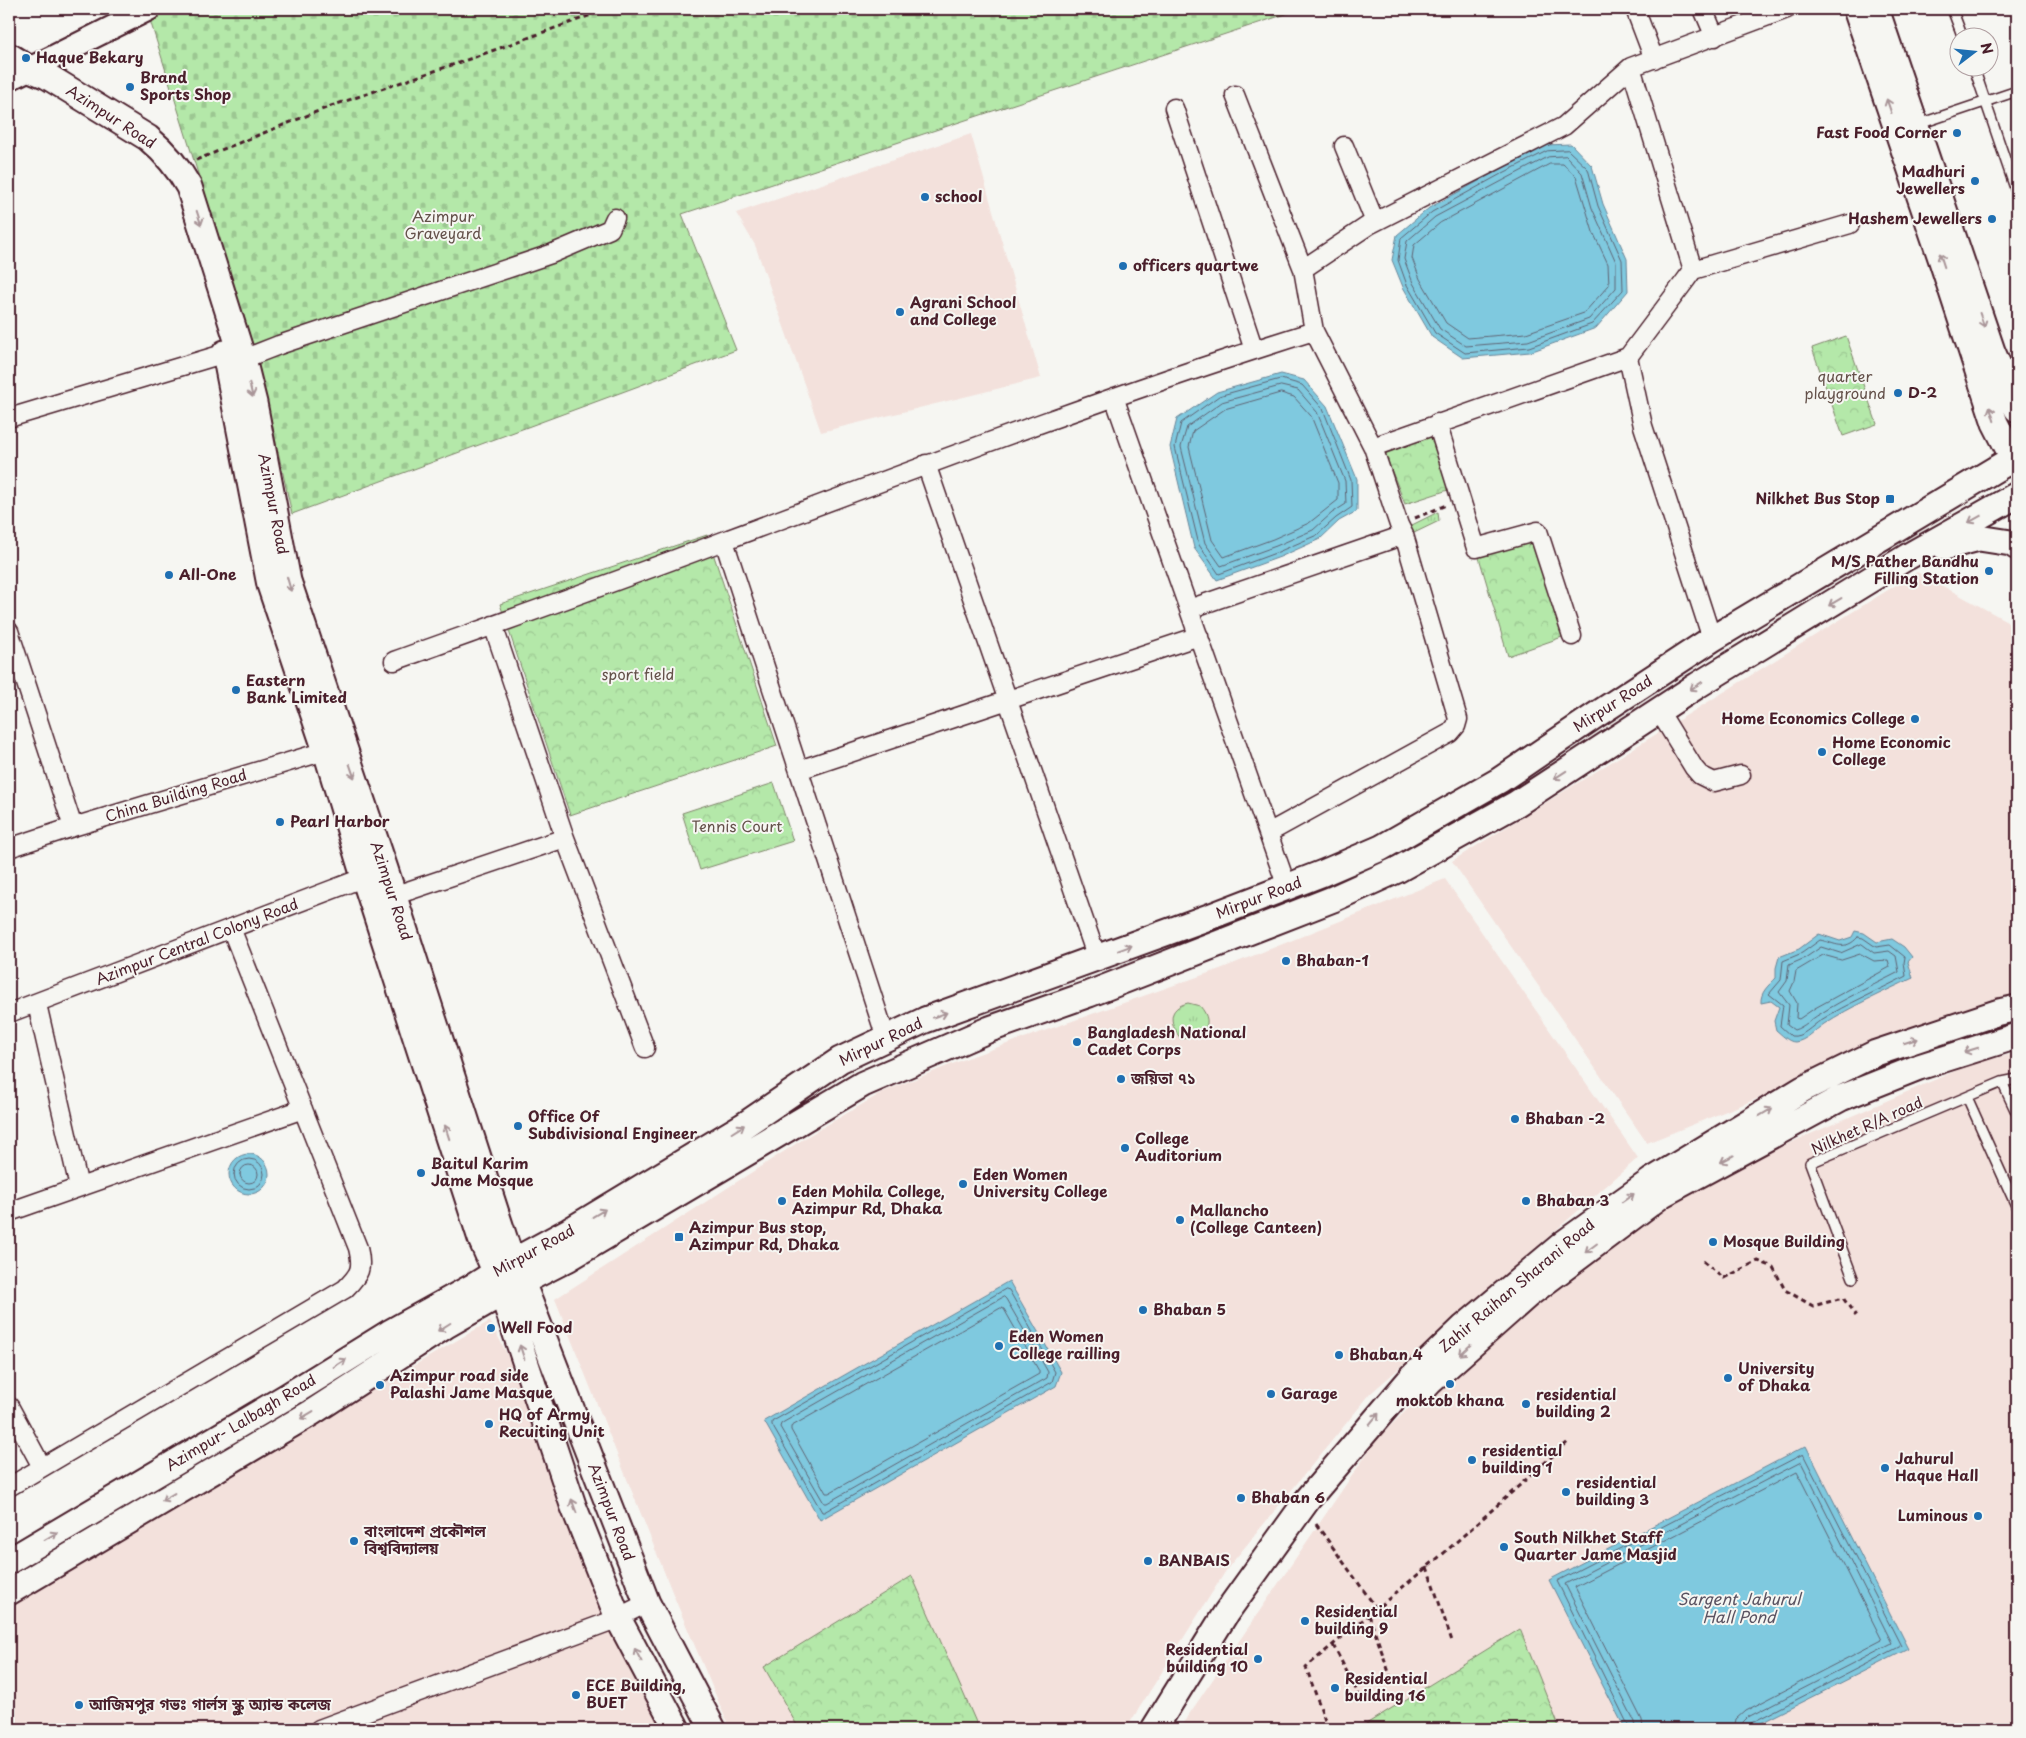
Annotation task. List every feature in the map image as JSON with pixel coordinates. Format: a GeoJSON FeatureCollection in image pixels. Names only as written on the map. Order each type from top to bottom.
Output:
{"type":"FeatureCollection","features":[{"type":"Feature","properties":{"kind":"main road"},"geometry":{"type":"LineString","coordinates":[[1856,9],[1995,423],[2016,460]]}},
{"type":"Feature","properties":{"kind":"main road"},"geometry":{"type":"LineString","coordinates":[[1876,9],[1992,351],[2017,409]]}},
{"type":"Feature","properties":{"kind":"main road","name":"Azimpur Road"},"geometry":{"type":"LineString","coordinates":[[15,69],[47,76],[148,138],[178,168],[189,187],[237,354]]}},
{"type":"Feature","properties":{"kind":"main road","name":"Azimpur Road"},"geometry":{"type":"LineString","coordinates":[[15,69],[120,134],[166,180],[174,195],[237,354],[254,403],[288,581],[335,748],[374,873],[481,1239],[499,1283],[646,1603],[713,1729]]}},
{"type":"Feature","properties":{"kind":"main road"},"geometry":{"type":"LineString","coordinates":[[1992,351],[2017,367]]}},
{"type":"Feature","properties":{"kind":"main road","name":"Mirpur Road"},"geometry":{"type":"LineString","coordinates":[[499,1283],[569,1231],[743,1126],[840,1060],[925,1020],[1209,917],[1288,887],[1381,848],[1500,780],[1592,716],[1712,639],[2016,460]]}},
{"type":"Feature","properties":{"kind":"main road","name":"Mirpur Road"},"geometry":{"type":"LineString","coordinates":[[499,1283],[578,1253],[863,1084],[990,1029],[1089,994],[1333,899],[1397,870],[1516,804],[1659,711],[1908,557],[2017,496]]}},
{"type":"Feature","properties":{"kind":"main road"},"geometry":{"type":"LineString","coordinates":[[1908,557],[1979,538],[2010,543],[2017,547]]}},
{"type":"Feature","properties":{"kind":"main road","name":"Azimpur Road"},"geometry":{"type":"LineString","coordinates":[[374,873],[393,896],[499,1283],[573,1505],[618,1618],[677,1729]]}},
{"type":"Feature","properties":{"kind":"main road","name":"Zahir Raihan Sharani Road"},"geometry":{"type":"LineString","coordinates":[[1154,1729],[1226,1613],[1308,1499],[1413,1376],[1464,1327],[1564,1243],[1651,1181],[1803,1089],[1876,1053],[1999,1012],[2017,1008]]}},
{"type":"Feature","properties":{"kind":"main road"},"geometry":{"type":"LineString","coordinates":[[1170,1729],[1237,1620],[1327,1498],[1429,1383],[1528,1295],[1663,1194],[1841,1098],[1919,1067],[2017,1036]]}},
{"type":"Feature","properties":{"kind":"main road"},"geometry":{"type":"LineString","coordinates":[[9,1592],[311,1413],[445,1326],[499,1283]]}},
{"type":"Feature","properties":{"kind":"main road","name":"Azimpur- Lalbagh Road"},"geometry":{"type":"LineString","coordinates":[[9,1561],[389,1334],[499,1283]]}},
{"type":"Feature","properties":{"kind":"street"},"geometry":{"type":"LineString","coordinates":[[15,69],[149,9]]}},
{"type":"Feature","properties":{"kind":"street"},"geometry":{"type":"LineString","coordinates":[[1635,9],[1654,59]]}},
{"type":"Feature","properties":{"kind":"street"},"geometry":{"type":"LineString","coordinates":[[1703,9],[1715,37]]}},
{"type":"Feature","properties":{"kind":"street"},"geometry":{"type":"LineString","coordinates":[[1303,269],[1374,222],[1564,126],[1631,68],[1715,37],[1761,14],[1788,9]]}},
{"type":"Feature","properties":{"kind":"street"},"geometry":{"type":"LineString","coordinates":[[1631,68],[1693,270]]}},
{"type":"Feature","properties":{"kind":"street"},"geometry":{"type":"LineString","coordinates":[[1235,95],[1303,269],[1314,331],[1373,447],[1402,530],[1458,719],[1456,726],[1450,733],[1268,833]]}},
{"type":"Feature","properties":{"kind":"street"},"geometry":{"type":"LineString","coordinates":[[1174,108],[1254,350]]}},
{"type":"Feature","properties":{"kind":"street"},"geometry":{"type":"LineString","coordinates":[[1344,146],[1374,222]]}},
{"type":"Feature","properties":{"kind":"street"},"geometry":{"type":"LineString","coordinates":[[9,418],[237,354],[279,345],[552,254],[610,229],[615,218]]}},
{"type":"Feature","properties":{"kind":"street"},"geometry":{"type":"LineString","coordinates":[[1373,447],[1628,356],[1693,270],[1850,224]]}},
{"type":"Feature","properties":{"kind":"street"},"geometry":{"type":"LineString","coordinates":[[394,661],[724,541],[926,464],[1114,397],[1314,331]]}},
{"type":"Feature","properties":{"kind":"street"},"geometry":{"type":"LineString","coordinates":[[1628,356],[1643,426],[1712,639]]}},
{"type":"Feature","properties":{"kind":"street"},"geometry":{"type":"LineString","coordinates":[[1114,397],[1288,887]]}},
{"type":"Feature","properties":{"kind":"street"},"geometry":{"type":"LineString","coordinates":[[1437,423],[1476,548],[1538,531],[1572,636]]}},
{"type":"Feature","properties":{"kind":"street"},"geometry":{"type":"LineString","coordinates":[[926,464],[1097,958]]}},
{"type":"Feature","properties":{"kind":"street"},"geometry":{"type":"LineString","coordinates":[[1189,609],[1402,530]]}},
{"type":"Feature","properties":{"kind":"street"},"geometry":{"type":"LineString","coordinates":[[724,541],[886,1038]]}},
{"type":"Feature","properties":{"kind":"street"},"geometry":{"type":"LineString","coordinates":[[494,625],[565,838],[645,1048]]}},
{"type":"Feature","properties":{"kind":"street"},"geometry":{"type":"LineString","coordinates":[[9,632],[73,827]]}},
{"type":"Feature","properties":{"kind":"street"},"geometry":{"type":"LineString","coordinates":[[799,770],[1199,636]]}},
{"type":"Feature","properties":{"kind":"street"},"geometry":{"type":"LineString","coordinates":[[1659,711],[1700,775],[1714,782],[1741,775]]}},
{"type":"Feature","properties":{"kind":"street","name":"China Building Road"},"geometry":{"type":"LineString","coordinates":[[9,848],[335,748]]}},
{"type":"Feature","properties":{"kind":"street"},"geometry":{"type":"LineString","coordinates":[[393,896],[565,838]]}},
{"type":"Feature","properties":{"kind":"street","name":"Azimpur Central Colony Road"},"geometry":{"type":"LineString","coordinates":[[9,1013],[37,1004],[374,873]]}},
{"type":"Feature","properties":{"kind":"street"},"geometry":{"type":"LineString","coordinates":[[9,1487],[345,1289],[358,1277],[362,1262],[358,1248],[231,928]]}},
{"type":"Feature","properties":{"kind":"street"},"geometry":{"type":"LineString","coordinates":[[37,1004],[79,1187]]}},
{"type":"Feature","properties":{"kind":"street"},"geometry":{"type":"LineString","coordinates":[[9,1212],[303,1109]]}},
{"type":"Feature","properties":{"kind":"street"},"geometry":{"type":"LineString","coordinates":[[9,1406],[42,1467]]}},
{"type":"Feature","properties":{"kind":"street"},"geometry":{"type":"LineString","coordinates":[[318,1729],[618,1618],[646,1603]]}},
{"type":"Feature","properties":{"kind":"lane"},"geometry":{"type":"LineString","coordinates":[[1952,9],[1959,28]]}},
{"type":"Feature","properties":{"kind":"lane"},"geometry":{"type":"LineString","coordinates":[[1978,78],[2017,194]]}},
{"type":"Feature","properties":{"kind":"lane"},"geometry":{"type":"LineString","coordinates":[[1916,125],[2017,91]]}},
{"type":"Feature","properties":{"kind":"lane","name":"Nilkhet R/A road"},"geometry":{"type":"LineString","coordinates":[[1853,1278],[1810,1163],[2002,1082],[2017,1079]]}},
{"type":"Feature","properties":{"kind":"lane"},"geometry":{"type":"LineString","coordinates":[[2002,1082],[2017,1114]]}},
{"type":"Feature","properties":{"kind":"lane"},"geometry":{"type":"LineString","coordinates":[[1967,1097],[2017,1208]]}},
{"type":"Feature","properties":{"kind":"path"},"geometry":{"type":"LineString","coordinates":[[178,168],[331,106],[608,9]]}},
{"type":"Feature","properties":{"kind":"path"},"geometry":{"type":"LineString","coordinates":[[1402,530],[1461,500]]}},
{"type":"Feature","properties":{"kind":"path"},"geometry":{"type":"LineString","coordinates":[[1704,1261],[1724,1278],[1758,1260],[1773,1267],[1785,1290],[1813,1306],[1843,1298],[1856,1316]]}},
{"type":"Feature","properties":{"kind":"path"},"geometry":{"type":"LineString","coordinates":[[1328,1729],[1306,1667],[1427,1567],[1569,1441]]}},
{"type":"Feature","properties":{"kind":"path"},"geometry":{"type":"LineString","coordinates":[[1312,1518],[1377,1609]]}},
{"type":"Feature","properties":{"kind":"path"},"geometry":{"type":"LineString","coordinates":[[1427,1567],[1452,1641]]}},
{"type":"Feature","properties":{"kind":"path"},"geometry":{"type":"LineString","coordinates":[[1369,1615],[1391,1678]]}},
{"type":"Feature","properties":{"kind":"path"},"geometry":{"type":"LineString","coordinates":[[1333,1645],[1360,1697]]}},
{"type":"Feature","properties":{"kind":"shaded area","name":"Agrani School and College"},"geometry":{"type":"Polygon","coordinates":[[[971,134],[1041,378],[821,432],[755,245],[736,213],[971,134]]]}},
{"type":"Feature","properties":{"kind":"shaded area","name":"Home Economic College"},"geometry":{"type":"Polygon","coordinates":[[[1917,572],[2007,621],[2017,643],[2017,994],[1647,1143],[1452,861],[1917,572]]]}},
{"type":"Feature","properties":{"kind":"shaded area","name":"Eden Women College railling"},"geometry":{"type":"Polygon","coordinates":[[[1445,879],[1638,1158],[1371,1393],[1227,1569],[1126,1729],[730,1729],[675,1599],[555,1299],[808,1136],[885,1091],[970,1057],[1220,969],[1445,879]]]}},
{"type":"Feature","properties":{"kind":"shaded area","name":"University of Dhaka"},"geometry":{"type":"Polygon","coordinates":[[[2017,1053],[2017,1729],[1179,1729],[1377,1439],[1502,1317],[1698,1183],[1971,1064],[2017,1053]]]}},
{"type":"Feature","properties":{"kind":"shaded area","name":"বাংলাদেশ প্রকৌশল বিশ্ববিদ্যালয়"},"geometry":{"type":"Polygon","coordinates":[[[490,1321],[558,1453],[681,1729],[9,1729],[9,1606],[56,1575],[490,1321]]]}},
{"type":"Feature","properties":{"kind":"green space","name":"Azimpur Graveyard"},"geometry":{"type":"Polygon","coordinates":[[[163,9],[1301,9],[682,214],[736,350],[292,514],[257,358],[149,17],[163,9]]]}},
{"type":"Feature","properties":{"kind":"green space","name":"quarter playground"},"geometry":{"type":"Polygon","coordinates":[[[1846,336],[1877,424],[1843,436],[1812,348],[1846,336]]]}},
{"type":"Feature","properties":{"kind":"green space"},"geometry":{"type":"Polygon","coordinates":[[[1431,436],[1448,490],[1405,504],[1385,454],[1431,436]]]}},
{"type":"Feature","properties":{"kind":"green space"},"geometry":{"type":"Polygon","coordinates":[[[1438,512],[1439,521],[1412,534],[1406,528],[1438,512]]]}},
{"type":"Feature","properties":{"kind":"green space","name":"sport field"},"geometry":{"type":"Polygon","coordinates":[[[707,535],[777,746],[570,815],[500,604],[707,535]]]}},
{"type":"Feature","properties":{"kind":"green space"},"geometry":{"type":"Polygon","coordinates":[[[1536,536],[1568,635],[1508,656],[1478,554],[1536,536]]]}},
{"type":"Feature","properties":{"kind":"green space","name":"Tennis Court"},"geometry":{"type":"Polygon","coordinates":[[[774,783],[793,841],[700,870],[682,813],[774,783]]]}},
{"type":"Feature","properties":{"kind":"green space"},"geometry":{"type":"Polygon","coordinates":[[[1188,1003],[1200,1006],[1205,1013],[1207,1025],[1195,1036],[1181,1039],[1174,1028],[1172,1018],[1176,1009],[1188,1003]]]}},
{"type":"Feature","properties":{"kind":"green space"},"geometry":{"type":"Polygon","coordinates":[[[912,1576],[979,1729],[799,1729],[764,1667],[912,1576]]]}},
{"type":"Feature","properties":{"kind":"green space"},"geometry":{"type":"Polygon","coordinates":[[[1520,1629],[1560,1729],[1358,1729],[1520,1629]]]}},
{"type":"Feature","properties":{"kind":"water"},"geometry":{"type":"Polygon","coordinates":[[[1571,144],[1592,166],[1603,204],[1627,259],[1628,291],[1596,328],[1530,352],[1463,358],[1432,337],[1403,287],[1392,260],[1397,235],[1429,208],[1545,145],[1571,144]]]}},
{"type":"Feature","properties":{"kind":"water"},"geometry":{"type":"Polygon","coordinates":[[[1281,374],[1304,380],[1327,406],[1357,479],[1357,511],[1339,521],[1320,539],[1280,557],[1217,580],[1194,548],[1170,447],[1177,419],[1217,392],[1281,374]]]}},
{"type":"Feature","properties":{"kind":"water"},"geometry":{"type":"Polygon","coordinates":[[[1855,931],[1864,933],[1877,942],[1892,939],[1904,947],[1912,957],[1908,962],[1913,978],[1846,1011],[1824,1024],[1803,1040],[1792,1042],[1776,1030],[1774,1021],[1779,1007],[1771,1001],[1761,1003],[1763,992],[1776,978],[1779,957],[1799,949],[1819,934],[1840,941],[1852,937],[1855,931]]]}},
{"type":"Feature","properties":{"kind":"water"},"geometry":{"type":"Polygon","coordinates":[[[245,1154],[253,1154],[260,1157],[266,1163],[269,1174],[266,1185],[260,1191],[253,1194],[245,1194],[238,1191],[232,1185],[229,1178],[229,1170],[232,1163],[238,1157],[245,1154]]]}},
{"type":"Feature","properties":{"kind":"water"},"geometry":{"type":"Polygon","coordinates":[[[1009,1281],[1061,1372],[1056,1386],[820,1520],[764,1421],[1009,1281]]]}},
{"type":"Feature","properties":{"kind":"water","name":"Sargent Jahurul Hall Pond"},"geometry":{"type":"Polygon","coordinates":[[[1806,1446],[1908,1649],[1749,1729],[1625,1729],[1549,1580],[1806,1446]]]}},
{"type":"Feature","properties":{"kind":"place","name":"Haque Bekary"},"geometry":{"type":"Point","coordinates":[26,58]}},
{"type":"Feature","properties":{"kind":"place","name":"Brand Sports Shop"},"geometry":{"type":"Point","coordinates":[130,87]}},
{"type":"Feature","properties":{"kind":"place","name":"Fast Food Corner"},"geometry":{"type":"Point","coordinates":[1957,133]}},
{"type":"Feature","properties":{"kind":"place","name":"Madhuri Jewellers"},"geometry":{"type":"Point","coordinates":[1975,181]}},
{"type":"Feature","properties":{"kind":"place","name":"school"},"geometry":{"type":"Point","coordinates":[925,197]}},
{"type":"Feature","properties":{"kind":"place","name":"Hashem Jewellers"},"geometry":{"type":"Point","coordinates":[1992,219]}},
{"type":"Feature","properties":{"kind":"place","name":"officers quartwe"},"geometry":{"type":"Point","coordinates":[1123,266]}},
{"type":"Feature","properties":{"kind":"place","name":"Agrani School and College"},"geometry":{"type":"Point","coordinates":[900,312]}},
{"type":"Feature","properties":{"kind":"place","name":"D-2"},"geometry":{"type":"Point","coordinates":[1898,393]}},
{"type":"Feature","properties":{"kind":"place","name":"Nilkhet Bus Stop"},"geometry":{"type":"Point","coordinates":[1890,499]}},
{"type":"Feature","properties":{"kind":"place","name":"M/S Pather Bandhu Filling Station"},"geometry":{"type":"Point","coordinates":[1989,571]}},
{"type":"Feature","properties":{"kind":"place","name":"All-One"},"geometry":{"type":"Point","coordinates":[169,575]}},
{"type":"Feature","properties":{"kind":"place","name":"Eastern Bank Limited"},"geometry":{"type":"Point","coordinates":[236,690]}},
{"type":"Feature","properties":{"kind":"place","name":"Home Economics College"},"geometry":{"type":"Point","coordinates":[1915,719]}},
{"type":"Feature","properties":{"kind":"place","name":"Home Economic College"},"geometry":{"type":"Point","coordinates":[1822,752]}},
{"type":"Feature","properties":{"kind":"place","name":"Pearl Harbor"},"geometry":{"type":"Point","coordinates":[280,822]}},
{"type":"Feature","properties":{"kind":"place","name":"Bhaban-1"},"geometry":{"type":"Point","coordinates":[1286,961]}},
{"type":"Feature","properties":{"kind":"place","name":"Bangladesh National Cadet Corps"},"geometry":{"type":"Point","coordinates":[1077,1042]}},
{"type":"Feature","properties":{"kind":"place","name":"জয়িতা ৭১"},"geometry":{"type":"Point","coordinates":[1121,1079]}},
{"type":"Feature","properties":{"kind":"place","name":"Bhaban -2"},"geometry":{"type":"Point","coordinates":[1515,1119]}},
{"type":"Feature","properties":{"kind":"place","name":"Office Of Subdivisional Engineer"},"geometry":{"type":"Point","coordinates":[518,1126]}},
{"type":"Feature","properties":{"kind":"place","name":"College Auditorium"},"geometry":{"type":"Point","coordinates":[1125,1148]}},
{"type":"Feature","properties":{"kind":"place","name":"Baitul Karim Jame Mosque"},"geometry":{"type":"Point","coordinates":[421,1173]}},
{"type":"Feature","properties":{"kind":"place","name":"Eden Women University College"},"geometry":{"type":"Point","coordinates":[963,1184]}},
{"type":"Feature","properties":{"kind":"place","name":"Eden Mohila College, Azimpur Rd, Dhaka"},"geometry":{"type":"Point","coordinates":[782,1201]}},
{"type":"Feature","properties":{"kind":"place","name":"Bhaban 3"},"geometry":{"type":"Point","coordinates":[1526,1201]}},
{"type":"Feature","properties":{"kind":"place","name":"Mallancho (College Canteen)"},"geometry":{"type":"Point","coordinates":[1180,1220]}},
{"type":"Feature","properties":{"kind":"place","name":"Azimpur Bus stop, Azimpur Rd, Dhaka"},"geometry":{"type":"Point","coordinates":[679,1237]}},
{"type":"Feature","properties":{"kind":"place","name":"Mosque Building"},"geometry":{"type":"Point","coordinates":[1713,1242]}},
{"type":"Feature","properties":{"kind":"place","name":"Bhaban 5"},"geometry":{"type":"Point","coordinates":[1143,1310]}},
{"type":"Feature","properties":{"kind":"place","name":"Well Food"},"geometry":{"type":"Point","coordinates":[491,1328]}},
{"type":"Feature","properties":{"kind":"place","name":"Eden Women College railling"},"geometry":{"type":"Point","coordinates":[999,1346]}},
{"type":"Feature","properties":{"kind":"place","name":"Bhaban 4"},"geometry":{"type":"Point","coordinates":[1339,1355]}},
{"type":"Feature","properties":{"kind":"place","name":"University of Dhaka"},"geometry":{"type":"Point","coordinates":[1728,1378]}},
{"type":"Feature","properties":{"kind":"place","name":"moktob khana"},"geometry":{"type":"Point","coordinates":[1450,1384]}},
{"type":"Feature","properties":{"kind":"place","name":"Azimpur road side Palashi Jame Masque"},"geometry":{"type":"Point","coordinates":[380,1385]}},
{"type":"Feature","properties":{"kind":"place","name":"Garage"},"geometry":{"type":"Point","coordinates":[1271,1394]}},
{"type":"Feature","properties":{"kind":"place","name":"residential building 2"},"geometry":{"type":"Point","coordinates":[1526,1404]}},
{"type":"Feature","properties":{"kind":"place","name":"HQ of Army Recuiting Unit"},"geometry":{"type":"Point","coordinates":[489,1424]}},
{"type":"Feature","properties":{"kind":"place","name":"residential building 1"},"geometry":{"type":"Point","coordinates":[1472,1460]}},
{"type":"Feature","properties":{"kind":"place","name":"Jahurul Haque Hall"},"geometry":{"type":"Point","coordinates":[1885,1468]}},
{"type":"Feature","properties":{"kind":"place","name":"residential building 3"},"geometry":{"type":"Point","coordinates":[1566,1492]}},
{"type":"Feature","properties":{"kind":"place","name":"Bhaban 6"},"geometry":{"type":"Point","coordinates":[1241,1498]}},
{"type":"Feature","properties":{"kind":"place","name":"Luminous"},"geometry":{"type":"Point","coordinates":[1978,1516]}},
{"type":"Feature","properties":{"kind":"place","name":"বাংলাদেশ প্রকৌশল বিশ্ববিদ্যালয়"},"geometry":{"type":"Point","coordinates":[354,1541]}},
{"type":"Feature","properties":{"kind":"place","name":"South Nilkhet Staff Quarter Jame Masjid"},"geometry":{"type":"Point","coordinates":[1504,1547]}},
{"type":"Feature","properties":{"kind":"place","name":"BANBAIS"},"geometry":{"type":"Point","coordinates":[1148,1561]}},
{"type":"Feature","properties":{"kind":"place","name":"Residential building 9"},"geometry":{"type":"Point","coordinates":[1305,1621]}},
{"type":"Feature","properties":{"kind":"place","name":"Residential building 10"},"geometry":{"type":"Point","coordinates":[1258,1659]}},
{"type":"Feature","properties":{"kind":"place","name":"Residential building 16"},"geometry":{"type":"Point","coordinates":[1335,1688]}},
{"type":"Feature","properties":{"kind":"place","name":"ECE Building, BUET"},"geometry":{"type":"Point","coordinates":[576,1695]}},
{"type":"Feature","properties":{"kind":"place","name":"আজিমপুর গভঃ গার্লস স্কুল অ্যান্ড কলেজ"},"geometry":{"type":"Point","coordinates":[79,1705]}}]}
